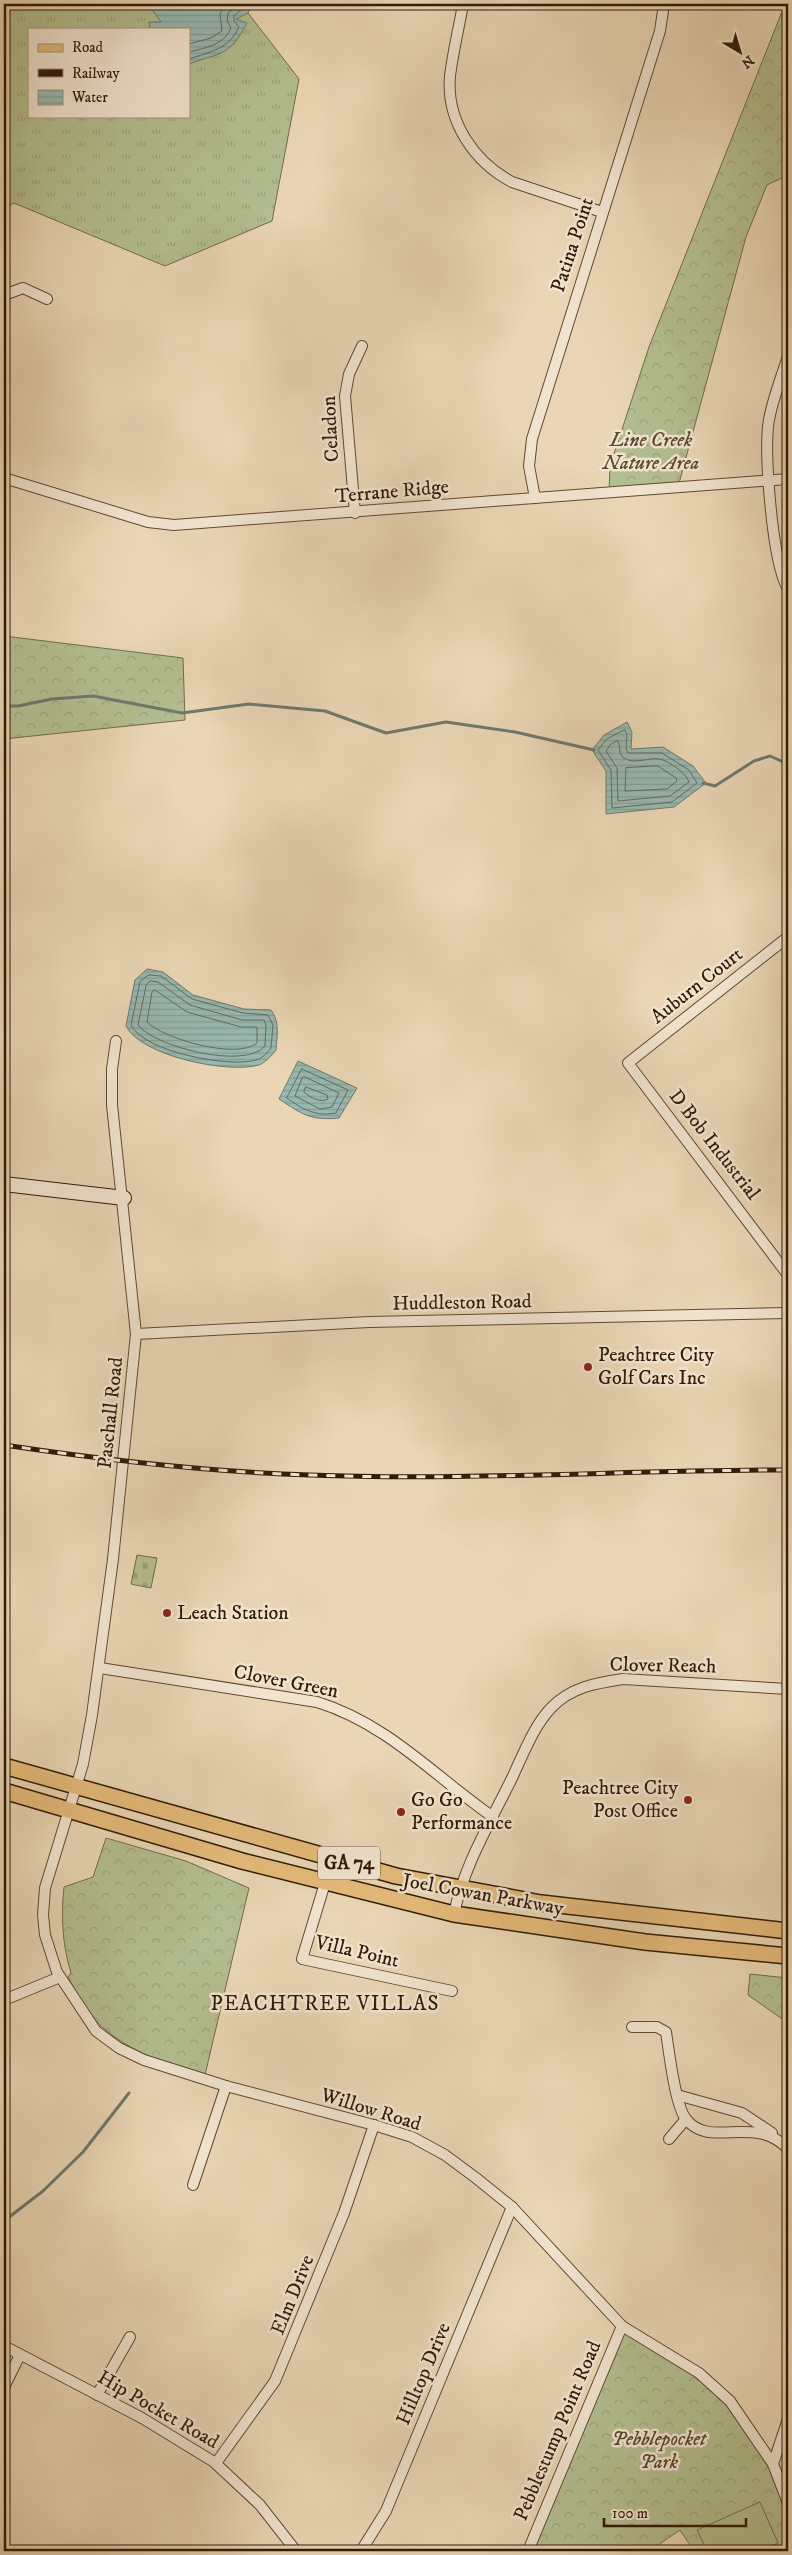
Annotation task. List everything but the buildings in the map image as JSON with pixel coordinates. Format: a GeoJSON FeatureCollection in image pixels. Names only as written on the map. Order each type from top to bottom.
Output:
{"type":"FeatureCollection","features":[{"type":"Feature","properties":{"kind":"main road","name":"Joel Cowan Parkway"},"geometry":{"type":"LineString","coordinates":[[4,1766],[396,1876],[541,1903],[788,1931]]}},
{"type":"Feature","properties":{"kind":"main road","name":"Joel Cowan Parkway"},"geometry":{"type":"LineString","coordinates":[[4,1791],[325,1883],[454,1914],[645,1942],[788,1956]]}},
{"type":"Feature","properties":{"kind":"street"},"geometry":{"type":"LineString","coordinates":[[464,4],[454,51],[450,91],[458,125],[474,152],[500,176],[512,182],[602,212]]}},
{"type":"Feature","properties":{"kind":"street","name":"Patina Point"},"geometry":{"type":"LineString","coordinates":[[535,498],[529,466],[532,439],[660,31],[664,4]]}},
{"type":"Feature","properties":{"kind":"street"},"geometry":{"type":"LineString","coordinates":[[4,295],[23,288],[47,299]]}},
{"type":"Feature","properties":{"kind":"street","name":"Celadon"},"geometry":{"type":"LineString","coordinates":[[355,513],[345,396],[349,374],[362,346]]}},
{"type":"Feature","properties":{"kind":"street"},"geometry":{"type":"LineString","coordinates":[[788,356],[768,426],[770,481],[778,563],[788,589]]}},
{"type":"Feature","properties":{"kind":"street","name":"Terrane Ridge"},"geometry":{"type":"LineString","coordinates":[[4,478],[161,525],[189,525],[355,513],[788,479]]}},
{"type":"Feature","properties":{"kind":"street","name":"Auburn Court"},"geometry":{"type":"LineString","coordinates":[[628,1062],[788,937]]}},
{"type":"Feature","properties":{"kind":"street","name":"Paschall Road"},"geometry":{"type":"LineString","coordinates":[[76,1787],[83,1764],[100,1668],[136,1334],[124,1198],[112,1105],[112,1069],[116,1041]]}},
{"type":"Feature","properties":{"kind":"street","name":"D Bob Industrial"},"geometry":{"type":"LineString","coordinates":[[628,1062],[788,1275]]}},
{"type":"Feature","properties":{"kind":"street"},"geometry":{"type":"LineString","coordinates":[[4,1184],[124,1198]]}},
{"type":"Feature","properties":{"kind":"street","name":"Huddleston Road"},"geometry":{"type":"LineString","coordinates":[[136,1334],[369,1322],[788,1312]]}},
{"type":"Feature","properties":{"kind":"street","name":"Clover Green"},"geometry":{"type":"LineString","coordinates":[[100,1668],[317,1702],[339,1709],[375,1726],[493,1817]]}},
{"type":"Feature","properties":{"kind":"street","name":"Clover Reach"},"geometry":{"type":"LineString","coordinates":[[454,1914],[464,1874],[543,1718],[551,1708],[577,1689],[598,1682],[637,1679],[788,1689]]}},
{"type":"Feature","properties":{"kind":"street","name":"Willow Road"},"geometry":{"type":"LineString","coordinates":[[76,1787],[45,1888],[43,1915],[50,1958],[60,1977],[96,2031],[119,2048],[144,2060],[226,2086],[374,2125],[412,2137],[445,2155],[512,2207],[622,2326],[699,2373],[721,2391],[740,2412],[773,2464],[788,2503]]}},
{"type":"Feature","properties":{"kind":"street","name":"Villa Point"},"geometry":{"type":"LineString","coordinates":[[325,1883],[302,1959],[452,1991]]}},
{"type":"Feature","properties":{"kind":"street"},"geometry":{"type":"LineString","coordinates":[[4,2005],[4,1999],[60,1977]]}},
{"type":"Feature","properties":{"kind":"street"},"geometry":{"type":"LineString","coordinates":[[632,2027],[657,2027],[666,2032],[677,2095],[686,2119],[703,2131],[716,2134],[754,2131],[778,2139]]}},
{"type":"Feature","properties":{"kind":"street"},"geometry":{"type":"LineString","coordinates":[[193,2185],[226,2086]]}},
{"type":"Feature","properties":{"kind":"street"},"geometry":{"type":"LineString","coordinates":[[677,2095],[742,2113],[770,2130],[788,2149]]}},
{"type":"Feature","properties":{"kind":"street"},"geometry":{"type":"LineString","coordinates":[[668,2139],[686,2119]]}},
{"type":"Feature","properties":{"kind":"street","name":"Elm Drive"},"geometry":{"type":"LineString","coordinates":[[216,2463],[276,2381],[344,2213],[374,2125]]}},
{"type":"Feature","properties":{"kind":"street","name":"Hilltop Drive"},"geometry":{"type":"LineString","coordinates":[[361,2551],[386,2511],[512,2207]]}},
{"type":"Feature","properties":{"kind":"street","name":"Pebblestump Point Road"},"geometry":{"type":"LineString","coordinates":[[528,2551],[622,2326]]}},
{"type":"Feature","properties":{"kind":"street"},"geometry":{"type":"LineString","coordinates":[[97,2395],[130,2337]]}},
{"type":"Feature","properties":{"kind":"street","name":"Hip Pocket Road"},"geometry":{"type":"LineString","coordinates":[[4,2346],[183,2441],[216,2463],[260,2505],[296,2551]]}},
{"type":"Feature","properties":{"kind":"street"},"geometry":{"type":"LineString","coordinates":[[4,2387],[20,2355]]}},
{"type":"Feature","properties":{"kind":"street"},"geometry":{"type":"LineString","coordinates":[[773,2464],[788,2419]]}},
{"type":"Feature","properties":{"kind":"green space"},"geometry":{"type":"Polygon","coordinates":[[[4,4],[168,4],[185,16],[248,13],[299,79],[272,221],[165,266],[14,203],[4,208],[4,4]]]}},
{"type":"Feature","properties":{"kind":"green space","name":"Line Creek Nature Area"},"geometry":{"type":"Polygon","coordinates":[[[785,4],[788,4],[788,175],[767,185],[746,237],[678,487],[609,492],[610,466],[649,347],[785,4]]]}},
{"type":"Feature","properties":{"kind":"green space"},"geometry":{"type":"Polygon","coordinates":[[[4,636],[183,658],[185,720],[4,739],[4,636]]]}},
{"type":"Feature","properties":{"kind":"green space"},"geometry":{"type":"Polygon","coordinates":[[[137,1555],[157,1558],[151,1588],[131,1584],[137,1555]]]}},
{"type":"Feature","properties":{"kind":"green space"},"geometry":{"type":"Polygon","coordinates":[[[106,1838],[186,1861],[249,1888],[205,2075],[156,2059],[112,2035],[87,2011],[68,1977],[71,1973],[63,1930],[64,1887],[93,1877],[106,1838]]]}},
{"type":"Feature","properties":{"kind":"green space"},"geometry":{"type":"Polygon","coordinates":[[[750,1974],[788,1978],[788,2023],[748,1995],[750,1974]]]}},
{"type":"Feature","properties":{"kind":"green space","name":"Pebblepocket Park"},"geometry":{"type":"Polygon","coordinates":[[[622,2326],[716,2387],[773,2464],[788,2505],[788,2551],[694,2551],[680,2530],[649,2551],[528,2551],[622,2326]]]}},
{"type":"Feature","properties":{"kind":"green space"},"geometry":{"type":"Polygon","coordinates":[[[760,2502],[778,2543],[760,2551],[707,2551],[697,2530],[760,2502]]]}},
{"type":"Feature","properties":{"kind":"water"},"geometry":{"type":"Polygon","coordinates":[[[148,4],[252,4],[248,13],[236,19],[247,23],[241,34],[229,48],[217,55],[190,64],[190,28],[150,28],[149,22],[161,22],[148,4]]]}},
{"type":"Feature","properties":{"kind":"water"},"geometry":{"type":"Polygon","coordinates":[[[627,722],[632,732],[631,749],[663,747],[693,766],[706,783],[674,807],[606,814],[606,771],[592,750],[604,735],[627,722]]]}},
{"type":"Feature","properties":{"kind":"water"},"geometry":{"type":"Polygon","coordinates":[[[147,969],[163,972],[193,995],[244,1009],[271,1010],[277,1024],[276,1050],[259,1065],[227,1067],[187,1060],[166,1054],[149,1046],[135,1037],[126,1026],[135,980],[147,969]]]}},
{"type":"Feature","properties":{"kind":"water"},"geometry":{"type":"Polygon","coordinates":[[[298,1061],[357,1088],[339,1118],[313,1117],[294,1109],[279,1099],[298,1061]]]}},
{"type":"Feature","properties":{"kind":"waterway"},"geometry":{"type":"LineString","coordinates":[[4,706],[18,706],[52,699],[93,696],[182,713],[249,704],[325,711],[386,733],[446,722],[515,732],[594,750]]}},
{"type":"Feature","properties":{"kind":"waterway"},"geometry":{"type":"LineString","coordinates":[[703,783],[715,786],[754,761],[770,756],[788,764]]}},
{"type":"Feature","properties":{"kind":"waterway"},"geometry":{"type":"LineString","coordinates":[[4,2221],[43,2191],[83,2152],[129,2093]]}},
{"type":"Feature","properties":{"kind":"railway"},"geometry":{"type":"LineString","coordinates":[[4,1445],[80,1456],[233,1471],[370,1477],[788,1470]]}},
{"type":"Feature","properties":{"kind":"place","name":"Peachtree City Golf Cars Inc"},"geometry":{"type":"Point","coordinates":[588,1367]}},
{"type":"Feature","properties":{"kind":"place","name":"Leach Station"},"geometry":{"type":"Point","coordinates":[167,1613]}},
{"type":"Feature","properties":{"kind":"place","name":"Peachtree City Post Office"},"geometry":{"type":"Point","coordinates":[688,1800]}},
{"type":"Feature","properties":{"kind":"place","name":"Go Go Performance"},"geometry":{"type":"Point","coordinates":[401,1812]}},
{"type":"Feature","properties":{"kind":"district","name":"PEACHTREE VILLAS"},"geometry":{"type":"Point","coordinates":[325,2004]}}]}
